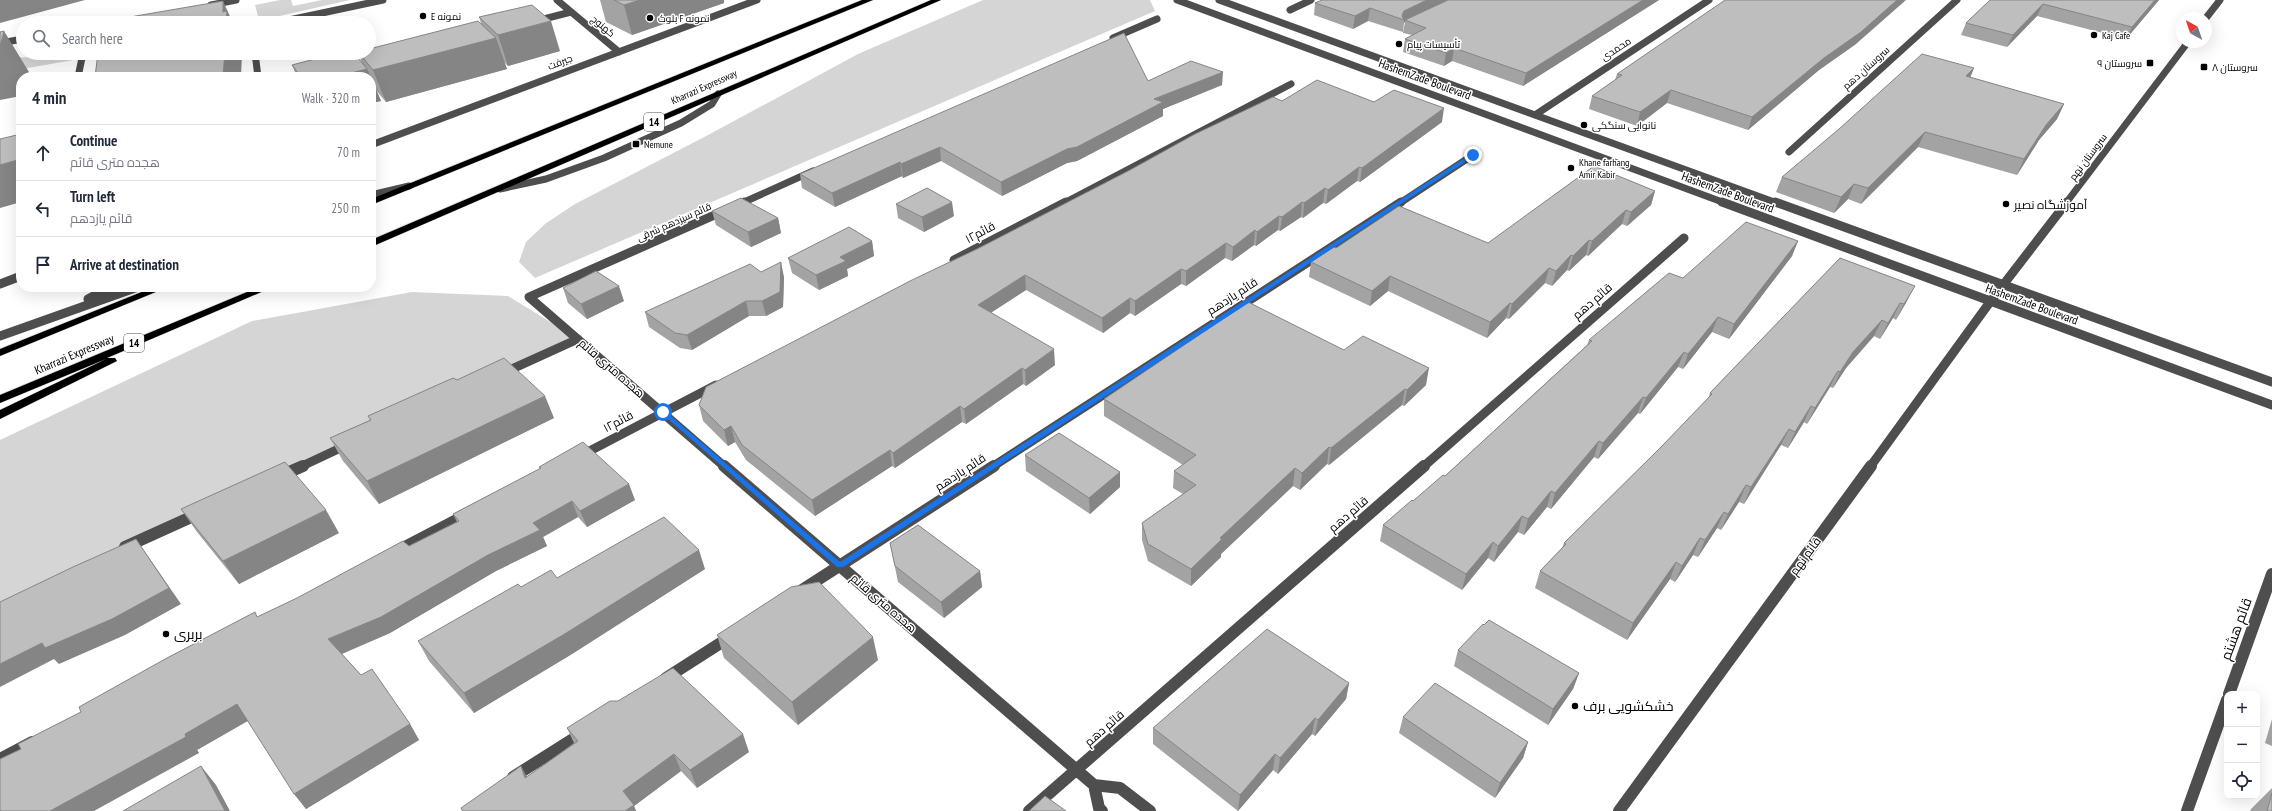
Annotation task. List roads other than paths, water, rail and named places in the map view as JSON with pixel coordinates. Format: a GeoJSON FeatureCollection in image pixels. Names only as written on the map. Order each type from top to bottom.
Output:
{"type":"FeatureCollection","features":[{"type":"Feature","properties":{"kind":"highway","name":"Kharrazi Expressway"},"geometry":{"type":"LineString","coordinates":[[376,200],[870,0]]}},
{"type":"Feature","properties":{"kind":"highway","name":"Kharrazi Expressway"},"geometry":{"type":"LineString","coordinates":[[376,242],[500,190],[937,0]]}},
{"type":"Feature","properties":{"kind":"highway"},"geometry":{"type":"LineString","coordinates":[[0,353],[151,292]]}},
{"type":"Feature","properties":{"kind":"highway","name":"Kharrazi Expressway"},"geometry":{"type":"LineString","coordinates":[[0,399],[256,292]]}},
{"type":"Feature","properties":{"kind":"highway"},"geometry":{"type":"LineString","coordinates":[[0,415],[222,306]]}},
{"type":"Feature","properties":{"kind":"street"},"geometry":{"type":"LineString","coordinates":[[204,6],[236,0]]}},
{"type":"Feature","properties":{"kind":"street"},"geometry":{"type":"LineString","coordinates":[[308,16],[383,0]]}},
{"type":"Feature","properties":{"kind":"street","name":"كهنوج"},"geometry":{"type":"LineString","coordinates":[[557,0],[619,52]]}},
{"type":"Feature","properties":{"kind":"street","name":"جيرفت"},"geometry":{"type":"LineString","coordinates":[[376,143],[757,0]]}},
{"type":"Feature","properties":{"kind":"street"},"geometry":{"type":"LineString","coordinates":[[837,13],[863,0]]}},
{"type":"Feature","properties":{"kind":"street","name":"HashemZade Boulevard"},"geometry":{"type":"LineString","coordinates":[[1177,0],[2272,406]]}},
{"type":"Feature","properties":{"kind":"street","name":"HashemZade Boulevard"},"geometry":{"type":"LineString","coordinates":[[1219,0],[2272,382]]}},
{"type":"Feature","properties":{"kind":"street"},"geometry":{"type":"LineString","coordinates":[[1290,10],[1311,0]]}},
{"type":"Feature","properties":{"kind":"street","name":"محمدی"},"geometry":{"type":"LineString","coordinates":[[1535,115],[1709,0]]}},
{"type":"Feature","properties":{"kind":"street","name":"سروستان دهم"},"geometry":{"type":"LineString","coordinates":[[1789,152],[1957,0]]}},
{"type":"Feature","properties":{"kind":"street"},"geometry":{"type":"LineString","coordinates":[[2208,0],[2219,1]]}},
{"type":"Feature","properties":{"kind":"street"},"geometry":{"type":"LineString","coordinates":[[2211,12],[2219,1]]}},
{"type":"Feature","properties":{"kind":"street"},"geometry":{"type":"LineString","coordinates":[[526,24],[571,12]]}},
{"type":"Feature","properties":{"kind":"street"},"geometry":{"type":"LineString","coordinates":[[1105,42],[1156,19]]}},
{"type":"Feature","properties":{"kind":"street"},"geometry":{"type":"LineString","coordinates":[[0,43],[16,41]]}},
{"type":"Feature","properties":{"kind":"street"},"geometry":{"type":"LineString","coordinates":[[10,42],[16,42]]}},
{"type":"Feature","properties":{"kind":"street","name":"سروستان نهم"},"geometry":{"type":"LineString","coordinates":[[1990,302],[2183,48]]}},
{"type":"Feature","properties":{"kind":"street"},"geometry":{"type":"LineString","coordinates":[[1335,58],[1353,49]]}},
{"type":"Feature","properties":{"kind":"street"},"geometry":{"type":"LineString","coordinates":[[79,72],[82,60]]}},
{"type":"Feature","properties":{"kind":"street"},"geometry":{"type":"LineString","coordinates":[[256,60],[257,72]]}},
{"type":"Feature","properties":{"kind":"street","name":"قائم۱۲"},"geometry":{"type":"LineString","coordinates":[[945,265],[1291,84]]}},
{"type":"Feature","properties":{"kind":"street"},"geometry":{"type":"LineString","coordinates":[[500,190],[546,179],[604,158],[681,123],[712,104],[718,94]]}},
{"type":"Feature","properties":{"kind":"street","name":"قائم یازدهم"},"geometry":{"type":"LineString","coordinates":[[794,596],[1473,155]]}},
{"type":"Feature","properties":{"kind":"street","name":"قائم سیزدهم شرقی"},"geometry":{"type":"LineString","coordinates":[[529,297],[821,168]]}},
{"type":"Feature","properties":{"kind":"street"},"geometry":{"type":"LineString","coordinates":[[376,194],[417,184]]}},
{"type":"Feature","properties":{"kind":"street","name":"قائم دهم"},"geometry":{"type":"LineString","coordinates":[[1029,811],[1684,238]]}},
{"type":"Feature","properties":{"kind":"street"},"geometry":{"type":"LineString","coordinates":[[0,284],[16,278]]}},
{"type":"Feature","properties":{"kind":"street"},"geometry":{"type":"LineString","coordinates":[[63,313],[101,292]]}},
{"type":"Feature","properties":{"kind":"street"},"geometry":{"type":"LineString","coordinates":[[0,336],[124,292]]}},
{"type":"Feature","properties":{"kind":"street","name":"هجده متری قائم"},"geometry":{"type":"LineString","coordinates":[[529,297],[1094,785]]}},
{"type":"Feature","properties":{"kind":"street","name":"قائم نهم"},"geometry":{"type":"LineString","coordinates":[[1619,811],[1990,302]]}},
{"type":"Feature","properties":{"kind":"street"},"geometry":{"type":"LineString","coordinates":[[491,379],[578,339]]}},
{"type":"Feature","properties":{"kind":"street","name":"قائم۱۲"},"geometry":{"type":"LineString","coordinates":[[571,460],[726,379]]}},
{"type":"Feature","properties":{"kind":"street"},"geometry":{"type":"LineString","coordinates":[[267,482],[361,439]]}},
{"type":"Feature","properties":{"kind":"street"},"geometry":{"type":"LineString","coordinates":[[116,552],[209,508]]}},
{"type":"Feature","properties":{"kind":"street"},"geometry":{"type":"LineString","coordinates":[[388,556],[480,508]]}},
{"type":"Feature","properties":{"kind":"street","name":"قائم هشتم"},"geometry":{"type":"LineString","coordinates":[[2230,691],[2272,574]]}},
{"type":"Feature","properties":{"kind":"street"},"geometry":{"type":"LineString","coordinates":[[654,686],[740,630]]}},
{"type":"Feature","properties":{"kind":"street"},"geometry":{"type":"LineString","coordinates":[[2187,811],[2224,708]]}},
{"type":"Feature","properties":{"kind":"street"},"geometry":{"type":"LineString","coordinates":[[501,785],[594,725]]}},
{"type":"Feature","properties":{"kind":"street"},"geometry":{"type":"LineString","coordinates":[[0,759],[42,737]]}},
{"type":"Feature","properties":{"kind":"street"},"geometry":{"type":"LineString","coordinates":[[1102,811],[1099,808],[1094,785],[1120,788],[1150,811]]}},
{"type":"Feature","properties":{"kind":"place","name":"E نمونه"},"geometry":{"type":"Point","coordinates":[423,16]}},
{"type":"Feature","properties":{"kind":"place","name":"بلوک F نمونه"},"geometry":{"type":"Point","coordinates":[650,18]}},
{"type":"Feature","properties":{"kind":"place","name":"Kaj Cafe"},"geometry":{"type":"Point","coordinates":[2094,35]}},
{"type":"Feature","properties":{"kind":"place","name":"تأسیسات پیام"},"geometry":{"type":"Point","coordinates":[1399,44]}},
{"type":"Feature","properties":{"kind":"place","name":"سروستان ٩"},"geometry":{"type":"Point","coordinates":[2150,63]}},
{"type":"Feature","properties":{"kind":"place","name":"سروستان ٨"},"geometry":{"type":"Point","coordinates":[2204,67]}},
{"type":"Feature","properties":{"kind":"place","name":"نانوایی سنگکی"},"geometry":{"type":"Point","coordinates":[1584,125]}},
{"type":"Feature","properties":{"kind":"place","name":"Nemune"},"geometry":{"type":"Point","coordinates":[636,144]}},
{"type":"Feature","properties":{"kind":"place","name":"Khane farhang Amir Kabir"},"geometry":{"type":"Point","coordinates":[1571,168]}},
{"type":"Feature","properties":{"kind":"place","name":"آموزشگاه نصیر"},"geometry":{"type":"Point","coordinates":[2006,204]}},
{"type":"Feature","properties":{"kind":"place","name":"بربری"},"geometry":{"type":"Point","coordinates":[166,634]}},
{"type":"Feature","properties":{"kind":"place","name":"خشکشویی برف"},"geometry":{"type":"Point","coordinates":[1575,706]}}]}
